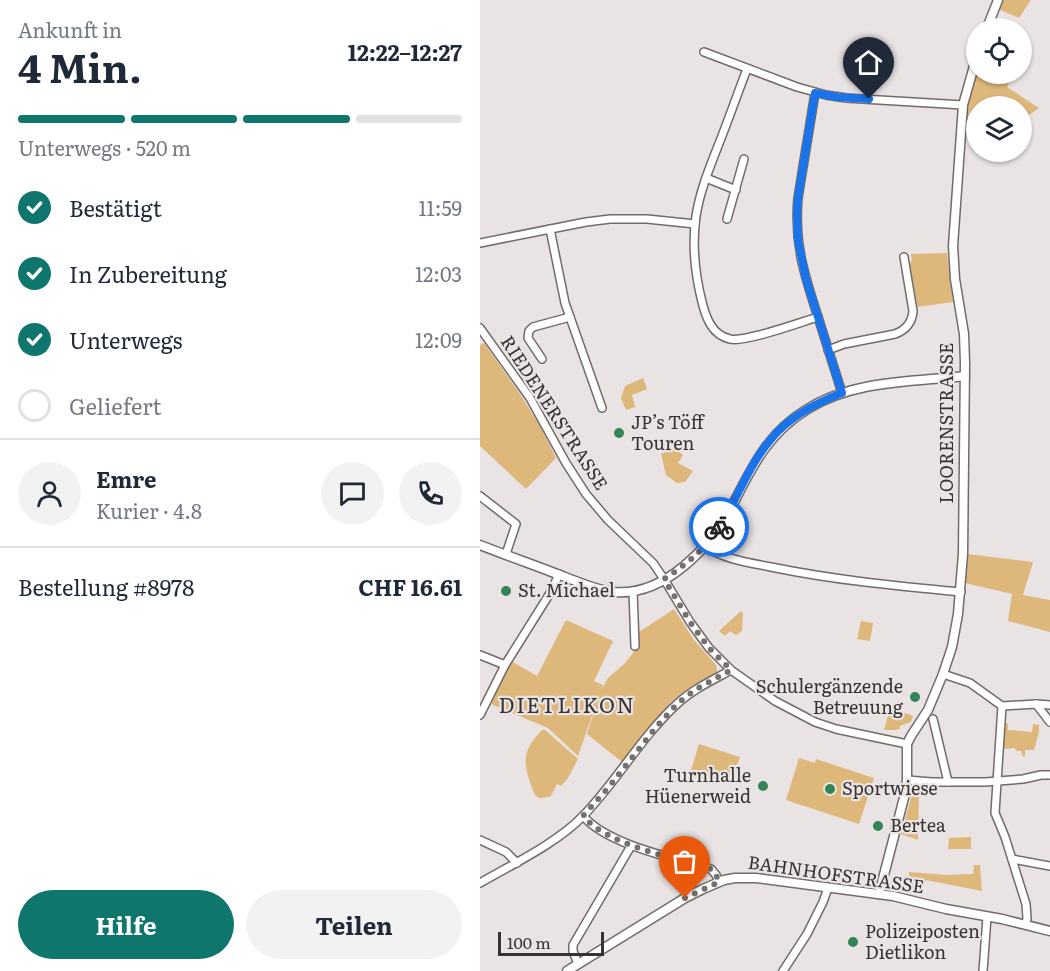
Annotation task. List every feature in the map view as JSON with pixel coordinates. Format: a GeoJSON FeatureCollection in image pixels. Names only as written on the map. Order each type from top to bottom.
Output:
{"type":"FeatureCollection","features":[{"type":"Feature","properties":{"kind":"street"},"geometry":{"type":"LineString","coordinates":[[991,18],[998,0]]}},
{"type":"Feature","properties":{"kind":"street"},"geometry":{"type":"LineString","coordinates":[[704,52],[815,93],[837,97],[963,105]]}},
{"type":"Feature","properties":{"kind":"street"},"geometry":{"type":"LineString","coordinates":[[747,69],[706,178],[695,224],[698,287],[708,322],[719,334],[729,339],[742,340],[818,317]]}},
{"type":"Feature","properties":{"kind":"street","name":"LOORENSTRASSE"},"geometry":{"type":"LineString","coordinates":[[907,744],[928,710],[943,675],[955,632],[961,592],[965,376],[964,334],[955,279],[953,246],[963,105],[969,84]]}},
{"type":"Feature","properties":{"kind":"street"},"geometry":{"type":"LineString","coordinates":[[815,93],[799,189],[797,223],[802,263],[842,393]]}},
{"type":"Feature","properties":{"kind":"street"},"geometry":{"type":"LineString","coordinates":[[728,219],[744,159]]}},
{"type":"Feature","properties":{"kind":"street"},"geometry":{"type":"LineString","coordinates":[[706,178],[736,189]]}},
{"type":"Feature","properties":{"kind":"street"},"geometry":{"type":"LineString","coordinates":[[480,243],[586,222],[622,218],[695,224]]}},
{"type":"Feature","properties":{"kind":"street"},"geometry":{"type":"LineString","coordinates":[[550,229],[562,291],[602,408]]}},
{"type":"Feature","properties":{"kind":"street"},"geometry":{"type":"LineString","coordinates":[[828,350],[840,345],[898,333],[908,326],[913,311],[904,257]]}},
{"type":"Feature","properties":{"kind":"street"},"geometry":{"type":"LineString","coordinates":[[542,359],[529,341],[529,331],[533,327],[570,316]]}},
{"type":"Feature","properties":{"kind":"street","name":"RIEDENERSTRASSE"},"geometry":{"type":"LineString","coordinates":[[480,328],[530,398],[586,494],[608,520],[653,563],[702,639],[731,670],[775,701],[815,722],[836,729],[907,744]]}},
{"type":"Feature","properties":{"kind":"street"},"geometry":{"type":"LineString","coordinates":[[480,545],[603,590],[633,591],[664,579],[679,570],[705,546],[728,514],[748,474],[772,438],[803,411],[842,393],[872,386],[965,376]]}},
{"type":"Feature","properties":{"kind":"street"},"geometry":{"type":"LineString","coordinates":[[480,496],[516,524],[506,555]]}},
{"type":"Feature","properties":{"kind":"street"},"geometry":{"type":"LineString","coordinates":[[705,546],[731,558],[854,582],[961,592]]}},
{"type":"Feature","properties":{"kind":"street"},"geometry":{"type":"LineString","coordinates":[[480,716],[505,665],[552,590],[559,574]]}},
{"type":"Feature","properties":{"kind":"street"},"geometry":{"type":"LineString","coordinates":[[633,591],[635,646]]}},
{"type":"Feature","properties":{"kind":"street"},"geometry":{"type":"LineString","coordinates":[[480,655],[505,665]]}},
{"type":"Feature","properties":{"kind":"street"},"geometry":{"type":"LineString","coordinates":[[480,883],[568,831],[608,788],[677,704],[695,690],[731,670]]}},
{"type":"Feature","properties":{"kind":"street"},"geometry":{"type":"LineString","coordinates":[[943,675],[970,683],[1002,706],[1050,705]]}},
{"type":"Feature","properties":{"kind":"street"},"geometry":{"type":"LineString","coordinates":[[1036,704],[1050,722]]}},
{"type":"Feature","properties":{"kind":"street"},"geometry":{"type":"LineString","coordinates":[[1002,706],[995,813],[1026,904],[1026,924]]}},
{"type":"Feature","properties":{"kind":"street"},"geometry":{"type":"LineString","coordinates":[[933,719],[948,782]]}},
{"type":"Feature","properties":{"kind":"street"},"geometry":{"type":"LineString","coordinates":[[879,894],[908,780],[907,744]]}},
{"type":"Feature","properties":{"kind":"street"},"geometry":{"type":"LineString","coordinates":[[908,780],[996,782],[1050,775]]}},
{"type":"Feature","properties":{"kind":"street"},"geometry":{"type":"LineString","coordinates":[[583,816],[591,825],[631,846],[711,869],[719,882]]}},
{"type":"Feature","properties":{"kind":"street"},"geometry":{"type":"LineString","coordinates":[[480,840],[506,852],[517,863]]}},
{"type":"Feature","properties":{"kind":"street"},"geometry":{"type":"LineString","coordinates":[[578,964],[573,945],[631,846]]}},
{"type":"Feature","properties":{"kind":"street"},"geometry":{"type":"LineString","coordinates":[[1012,859],[1050,866]]}},
{"type":"Feature","properties":{"kind":"street","name":"BAHNHOFSTRASSE"},"geometry":{"type":"LineString","coordinates":[[567,971],[685,898],[719,882],[735,878],[756,878],[879,894],[1050,931]]}},
{"type":"Feature","properties":{"kind":"street"},"geometry":{"type":"LineString","coordinates":[[783,971],[807,934],[824,902],[828,888]]}},
{"type":"Feature","properties":{"kind":"street"},"geometry":{"type":"LineString","coordinates":[[983,971],[987,917]]}},
{"type":"Feature","properties":{"kind":"shaded area"},"geometry":{"type":"Polygon","coordinates":[[[1002,0],[1031,0],[1019,18],[998,9],[1002,0]]]}},
{"type":"Feature","properties":{"kind":"shaded area"},"geometry":{"type":"Polygon","coordinates":[[[972,84],[1008,84],[1007,87],[1021,96],[969,96],[972,84]]]}},
{"type":"Feature","properties":{"kind":"shaded area"},"geometry":{"type":"Polygon","coordinates":[[[1032,103],[1039,108],[1032,113],[1032,103]]]}},
{"type":"Feature","properties":{"kind":"shaded area"},"geometry":{"type":"Polygon","coordinates":[[[947,253],[953,302],[917,307],[909,266],[912,260],[911,254],[947,253]]]}},
{"type":"Feature","properties":{"kind":"shaded area"},"geometry":{"type":"Polygon","coordinates":[[[484,343],[520,394],[556,458],[526,489],[480,446],[480,345],[484,343]]]}},
{"type":"Feature","properties":{"kind":"shaded area"},"geometry":{"type":"Polygon","coordinates":[[[643,378],[647,389],[632,395],[635,407],[626,410],[621,398],[625,386],[643,378]]]}},
{"type":"Feature","properties":{"kind":"shaded area"},"geometry":{"type":"Polygon","coordinates":[[[676,448],[683,455],[678,463],[693,471],[685,482],[677,483],[666,475],[661,454],[676,448]]]}},
{"type":"Feature","properties":{"kind":"shaded area"},"geometry":{"type":"Polygon","coordinates":[[[967,554],[1033,562],[1023,595],[1050,600],[1050,632],[1008,621],[1012,594],[965,583],[967,554]]]}},
{"type":"Feature","properties":{"kind":"shaded area"},"geometry":{"type":"Polygon","coordinates":[[[674,609],[694,640],[716,665],[717,672],[671,702],[622,762],[587,734],[599,696],[578,756],[548,728],[493,705],[490,701],[511,661],[537,676],[566,620],[613,641],[594,681],[603,685],[602,689],[608,678],[633,653],[636,634],[674,609]]]}},
{"type":"Feature","properties":{"kind":"shaded area"},"geometry":{"type":"Polygon","coordinates":[[[741,611],[743,613],[742,631],[736,635],[730,631],[725,636],[719,631],[741,611]]]}},
{"type":"Feature","properties":{"kind":"shaded area"},"geometry":{"type":"Polygon","coordinates":[[[861,621],[873,623],[870,641],[857,639],[861,621]]]}},
{"type":"Feature","properties":{"kind":"shaded area"},"geometry":{"type":"Polygon","coordinates":[[[890,708],[913,716],[911,722],[900,726],[900,729],[884,730],[890,708]]]}},
{"type":"Feature","properties":{"kind":"shaded area"},"geometry":{"type":"Polygon","coordinates":[[[1005,722],[1008,724],[1008,730],[1032,732],[1033,724],[1039,725],[1034,750],[1025,750],[1023,757],[1021,751],[1014,748],[1003,749],[1005,722]]]}},
{"type":"Feature","properties":{"kind":"shaded area"},"geometry":{"type":"Polygon","coordinates":[[[542,730],[545,730],[578,759],[561,786],[557,784],[551,796],[541,798],[534,793],[526,760],[530,746],[542,730]]]}},
{"type":"Feature","properties":{"kind":"shaded area"},"geometry":{"type":"Polygon","coordinates":[[[699,744],[740,757],[731,783],[691,770],[699,744]]]}},
{"type":"Feature","properties":{"kind":"shaded area","name":"Sportwiese"},"geometry":{"type":"Polygon","coordinates":[[[799,758],[815,763],[816,759],[874,778],[859,824],[786,800],[799,758]]]}},
{"type":"Feature","properties":{"kind":"shaded area"},"geometry":{"type":"Polygon","coordinates":[[[913,791],[919,791],[918,840],[901,834],[913,791]]]}},
{"type":"Feature","properties":{"kind":"shaded area"},"geometry":{"type":"Polygon","coordinates":[[[971,837],[971,849],[948,849],[949,838],[971,837]]]}},
{"type":"Feature","properties":{"kind":"shaded area"},"geometry":{"type":"Polygon","coordinates":[[[974,865],[980,865],[982,891],[926,880],[920,895],[909,893],[909,872],[946,875],[973,874],[974,865]]]}},
{"type":"Feature","properties":{"kind":"way so far"},"geometry":{"type":"LineString","coordinates":[[685,898],[719,882],[711,869],[630,846],[591,825],[583,816],[677,704],[695,690],[731,670],[709,648],[664,579],[693,558],[719,527]]}},
{"type":"Feature","properties":{"kind":"place","name":"JP’s Töff Touren"},"geometry":{"type":"Point","coordinates":[619,433]}},
{"type":"Feature","properties":{"kind":"place","name":"St. Michael"},"geometry":{"type":"Point","coordinates":[506,591]}},
{"type":"Feature","properties":{"kind":"place","name":"Schulergänzende Betreuung"},"geometry":{"type":"Point","coordinates":[915,697]}},
{"type":"Feature","properties":{"kind":"place","name":"Turnhalle Hüenerweid"},"geometry":{"type":"Point","coordinates":[763,786]}},
{"type":"Feature","properties":{"kind":"place","name":"Sportwiese"},"geometry":{"type":"Point","coordinates":[830,789]}},
{"type":"Feature","properties":{"kind":"place","name":"Bertea"},"geometry":{"type":"Point","coordinates":[878,826]}},
{"type":"Feature","properties":{"kind":"place","name":"Polizeiposten Dietlikon"},"geometry":{"type":"Point","coordinates":[853,942]}},
{"type":"Feature","properties":{"kind":"district","name":"DIETLIKON"},"geometry":{"type":"Point","coordinates":[567,706]}},
{"type":"Feature","properties":{"kind":"route"},"geometry":{"type":"LineString","coordinates":[[719,527],[748,474],[772,438],[803,411],[842,393],[802,263],[797,231],[798,198],[815,93],[869,99]]}}]}
